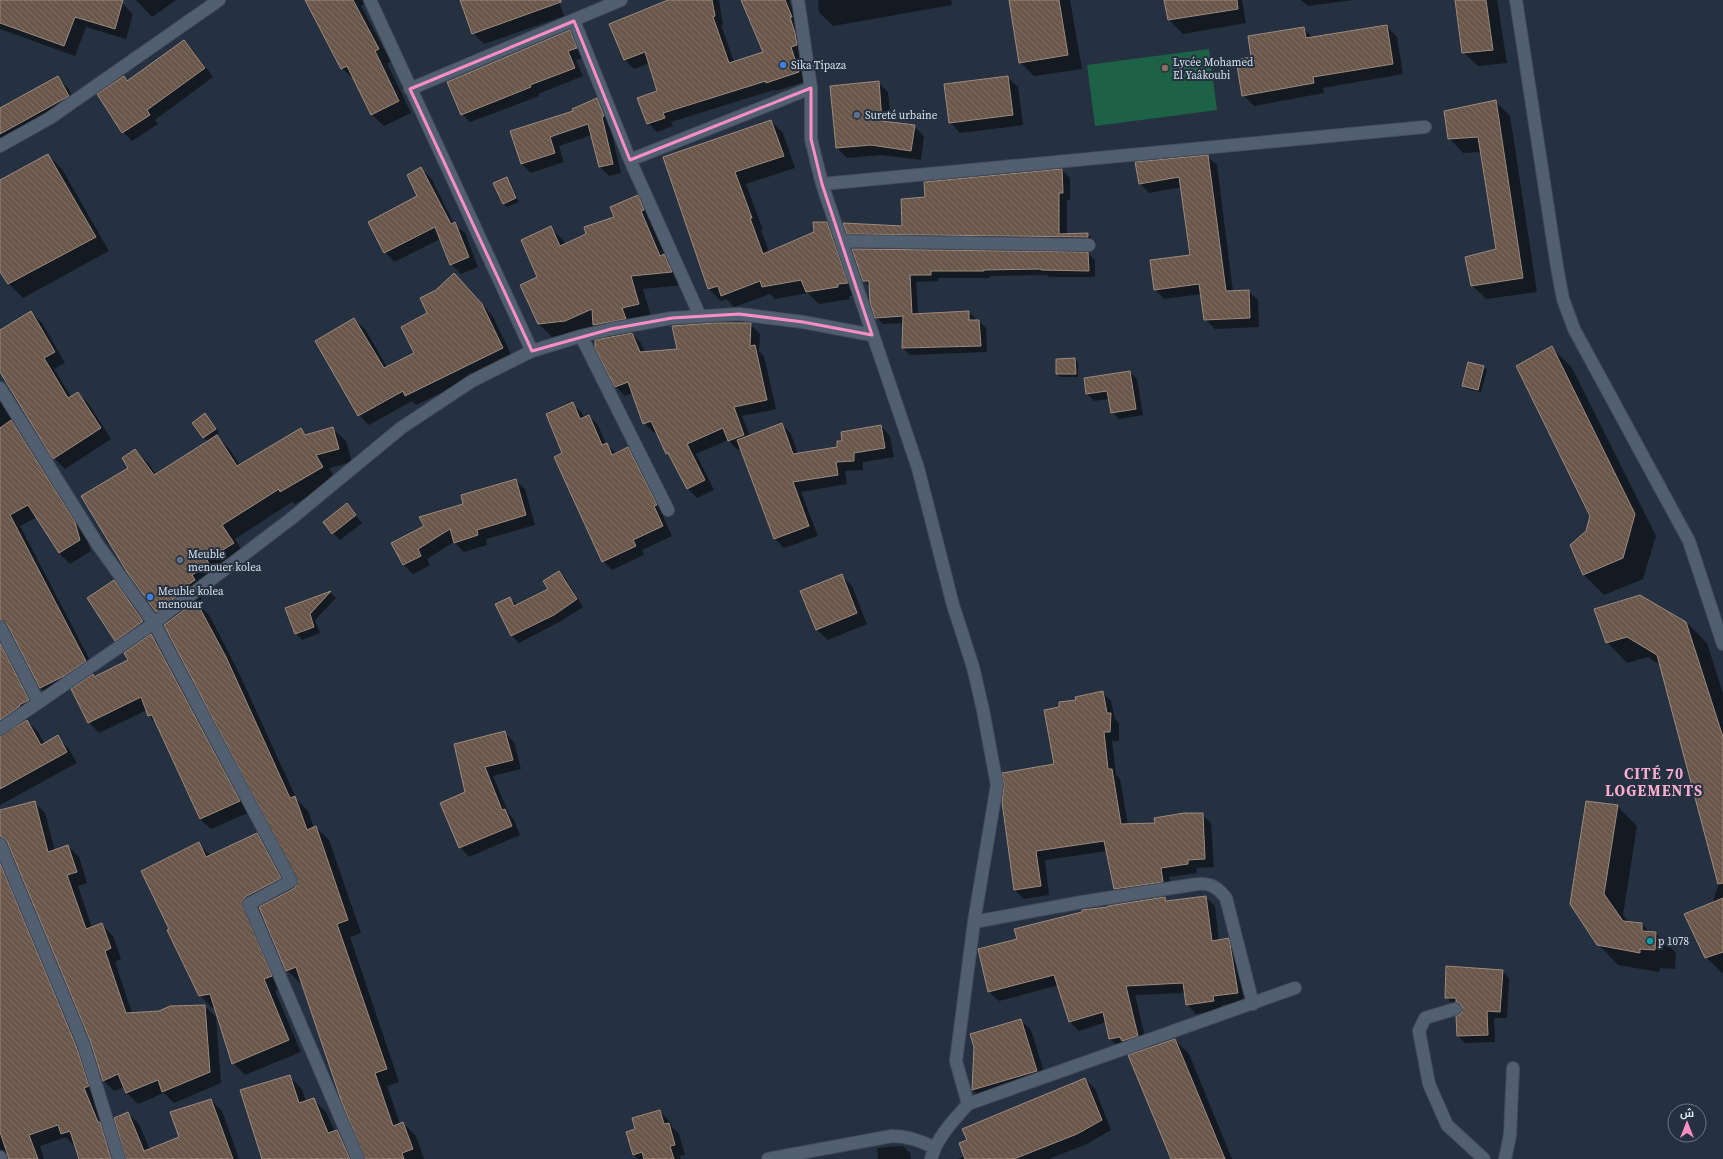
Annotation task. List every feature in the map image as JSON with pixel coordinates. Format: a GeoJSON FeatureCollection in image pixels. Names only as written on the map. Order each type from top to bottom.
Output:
{"type":"FeatureCollection","features":[{"type":"Feature","properties":{"kind":"street"},"geometry":{"type":"LineString","coordinates":[[0,146],[50,118],[219,0]]}},
{"type":"Feature","properties":{"kind":"street"},"geometry":{"type":"LineString","coordinates":[[370,0],[532,351]]}},
{"type":"Feature","properties":{"kind":"street"},"geometry":{"type":"LineString","coordinates":[[410,89],[621,0]]}},
{"type":"Feature","properties":{"kind":"street"},"geometry":{"type":"LineString","coordinates":[[798,0],[811,88],[811,139],[822,184],[918,468],[953,605],[973,667],[996,778],[997,785],[974,922],[956,1061],[968,1104]]}},
{"type":"Feature","properties":{"kind":"street"},"geometry":{"type":"LineString","coordinates":[[1516,0],[1563,299],[1574,330],[1689,541],[1723,644]]}},
{"type":"Feature","properties":{"kind":"street"},"geometry":{"type":"LineString","coordinates":[[574,21],[630,160],[700,316]]}},
{"type":"Feature","properties":{"kind":"street"},"geometry":{"type":"LineString","coordinates":[[630,160],[811,88]]}},
{"type":"Feature","properties":{"kind":"street"},"geometry":{"type":"LineString","coordinates":[[822,184],[1425,127]]}},
{"type":"Feature","properties":{"kind":"street"},"geometry":{"type":"LineString","coordinates":[[841,241],[1089,245]]}},
{"type":"Feature","properties":{"kind":"street"},"geometry":{"type":"LineString","coordinates":[[0,729],[18,718],[38,701],[154,622],[292,518],[401,428],[472,381],[532,351],[612,328],[672,318],[739,314],[804,322],[872,335]]}},
{"type":"Feature","properties":{"kind":"street"},"geometry":{"type":"LineString","coordinates":[[581,336],[668,510]]}},
{"type":"Feature","properties":{"kind":"street"},"geometry":{"type":"LineString","coordinates":[[0,388],[98,545],[154,622],[291,881],[249,904],[358,1159]]}},
{"type":"Feature","properties":{"kind":"street"},"geometry":{"type":"LineString","coordinates":[[0,627],[38,701]]}},
{"type":"Feature","properties":{"kind":"street"},"geometry":{"type":"LineString","coordinates":[[0,844],[83,1043],[119,1159]]}},
{"type":"Feature","properties":{"kind":"street"},"geometry":{"type":"LineString","coordinates":[[974,922],[1082,902],[1196,884],[1212,885],[1220,890],[1226,898],[1253,1004]]}},
{"type":"Feature","properties":{"kind":"street"},"geometry":{"type":"LineString","coordinates":[[768,1159],[892,1136],[907,1136],[924,1142],[933,1153],[946,1128],[968,1104],[1253,1004],[1294,988]]}},
{"type":"Feature","properties":{"kind":"street"},"geometry":{"type":"LineString","coordinates":[[1455,1009],[1425,1018],[1419,1031],[1429,1084],[1447,1125],[1484,1159]]}},
{"type":"Feature","properties":{"kind":"street"},"geometry":{"type":"LineString","coordinates":[[1505,1159],[1510,1135],[1513,1068]]}},
{"type":"Feature","properties":{"kind":"highlighted area"},"geometry":{"type":"Polygon","coordinates":[[[574,21],[630,160],[811,88],[811,139],[822,184],[872,335],[803,322],[739,314],[672,318],[611,329],[532,351],[410,89],[574,21]]]}},
{"type":"Feature","properties":{"kind":"green space"},"geometry":{"type":"Polygon","coordinates":[[[1209,49],[1217,110],[1095,126],[1087,65],[1209,49]]]}},
{"type":"Feature","properties":{"kind":"building"},"geometry":{"type":"Polygon","coordinates":[[[0,0],[123,0],[115,29],[75,17],[64,46],[0,23],[0,0]]]}},
{"type":"Feature","properties":{"kind":"building"},"geometry":{"type":"Polygon","coordinates":[[[305,0],[353,0],[379,49],[375,51],[399,101],[371,115],[347,66],[341,69],[305,0]]]}},
{"type":"Feature","properties":{"kind":"building"},"geometry":{"type":"Polygon","coordinates":[[[460,0],[561,0],[561,2],[472,34],[460,0]]]}},
{"type":"Feature","properties":{"kind":"building"},"geometry":{"type":"Polygon","coordinates":[[[668,0],[712,0],[715,16],[713,17],[729,63],[763,52],[741,0],[785,0],[792,17],[790,17],[797,45],[791,47],[799,72],[663,113],[665,118],[647,124],[637,98],[657,91],[645,52],[624,60],[609,24],[668,0]]]}},
{"type":"Feature","properties":{"kind":"building"},"geometry":{"type":"Polygon","coordinates":[[[1009,0],[1059,0],[1068,55],[1019,63],[1009,0]]]}},
{"type":"Feature","properties":{"kind":"building"},"geometry":{"type":"Polygon","coordinates":[[[1164,0],[1237,0],[1238,9],[1168,20],[1164,0]]]}},
{"type":"Feature","properties":{"kind":"building"},"geometry":{"type":"Polygon","coordinates":[[[1455,0],[1486,0],[1493,50],[1462,53],[1455,0]]]}},
{"type":"Feature","properties":{"kind":"building"},"geometry":{"type":"Polygon","coordinates":[[[1387,25],[1393,64],[1313,77],[1314,83],[1242,96],[1236,60],[1251,57],[1248,36],[1304,27],[1306,38],[1387,25]]]}},
{"type":"Feature","properties":{"kind":"building"},"geometry":{"type":"Polygon","coordinates":[[[570,30],[577,48],[568,51],[575,68],[530,85],[531,87],[461,115],[447,82],[570,30]]]}},
{"type":"Feature","properties":{"kind":"building"},"geometry":{"type":"Polygon","coordinates":[[[184,40],[205,68],[147,110],[150,115],[122,133],[97,94],[124,76],[127,81],[184,40]]]}},
{"type":"Feature","properties":{"kind":"building"},"geometry":{"type":"Polygon","coordinates":[[[58,76],[69,96],[0,134],[0,108],[58,76]]]}},
{"type":"Feature","properties":{"kind":"building"},"geometry":{"type":"Polygon","coordinates":[[[1008,76],[1013,115],[949,123],[944,84],[1008,76]]]}},
{"type":"Feature","properties":{"kind":"building","name":"Sureté urbaine"},"geometry":{"type":"Polygon","coordinates":[[[879,81],[882,121],[915,125],[911,151],[871,145],[836,148],[830,86],[879,81]]]}},
{"type":"Feature","properties":{"kind":"building"},"geometry":{"type":"Polygon","coordinates":[[[597,98],[604,116],[602,117],[613,164],[599,167],[588,124],[550,137],[555,153],[521,164],[510,131],[573,111],[572,109],[597,98]]]}},
{"type":"Feature","properties":{"kind":"building"},"geometry":{"type":"Polygon","coordinates":[[[1496,100],[1523,278],[1471,286],[1465,257],[1496,249],[1478,137],[1448,139],[1444,111],[1496,100]]]}},
{"type":"Feature","properties":{"kind":"building"},"geometry":{"type":"Polygon","coordinates":[[[771,120],[784,156],[735,172],[752,218],[750,218],[763,254],[814,232],[813,222],[827,222],[848,283],[838,284],[838,287],[806,292],[801,280],[762,287],[760,281],[721,296],[718,286],[708,289],[663,157],[771,120]]]}},
{"type":"Feature","properties":{"kind":"building"},"geometry":{"type":"Polygon","coordinates":[[[48,154],[96,237],[8,284],[0,272],[0,180],[48,154]]]}},
{"type":"Feature","properties":{"kind":"building"},"geometry":{"type":"Polygon","coordinates":[[[1208,155],[1226,291],[1249,290],[1250,318],[1204,320],[1199,284],[1154,290],[1150,260],[1190,255],[1179,177],[1139,184],[1135,162],[1208,155]]]}},
{"type":"Feature","properties":{"kind":"building"},"geometry":{"type":"Polygon","coordinates":[[[421,167],[451,224],[455,222],[469,257],[450,265],[435,227],[384,253],[368,222],[417,196],[407,175],[421,167]]]}},
{"type":"Feature","properties":{"kind":"building"},"geometry":{"type":"Polygon","coordinates":[[[1062,169],[1063,193],[1059,193],[1059,234],[1088,233],[1088,237],[847,234],[843,223],[902,226],[901,199],[925,197],[924,182],[1062,169]]]}},
{"type":"Feature","properties":{"kind":"building"},"geometry":{"type":"Polygon","coordinates":[[[507,177],[516,198],[503,204],[493,183],[507,177]]]}},
{"type":"Feature","properties":{"kind":"building"},"geometry":{"type":"Polygon","coordinates":[[[638,195],[644,210],[641,211],[660,256],[664,254],[672,272],[631,276],[639,304],[622,308],[626,319],[593,325],[592,309],[565,321],[538,324],[520,285],[537,277],[521,240],[551,226],[560,246],[586,234],[584,227],[614,217],[610,207],[638,195]]]}},
{"type":"Feature","properties":{"kind":"building"},"geometry":{"type":"Polygon","coordinates":[[[852,249],[1088,252],[1089,271],[1041,269],[931,271],[931,275],[910,275],[912,314],[969,311],[969,320],[979,320],[981,346],[902,348],[903,316],[875,318],[870,302],[869,281],[863,281],[852,249]]]}},
{"type":"Feature","properties":{"kind":"building"},"geometry":{"type":"Polygon","coordinates":[[[454,273],[482,304],[503,348],[405,396],[403,391],[358,416],[315,341],[354,318],[384,368],[414,353],[401,327],[427,313],[420,298],[436,290],[454,273]]]}},
{"type":"Feature","properties":{"kind":"building"},"geometry":{"type":"Polygon","coordinates":[[[31,311],[55,352],[44,358],[68,398],[78,392],[101,428],[53,459],[0,372],[0,330],[31,311]]]}},
{"type":"Feature","properties":{"kind":"building"},"geometry":{"type":"Polygon","coordinates":[[[715,323],[751,323],[750,346],[755,345],[767,400],[734,407],[744,435],[728,441],[723,428],[687,444],[705,480],[687,489],[668,453],[666,454],[651,421],[643,424],[628,382],[615,387],[595,348],[595,340],[632,333],[640,352],[677,349],[672,326],[715,323]]]}},
{"type":"Feature","properties":{"kind":"building"},"geometry":{"type":"Polygon","coordinates":[[[1552,346],[1635,514],[1623,558],[1583,575],[1570,545],[1586,531],[1590,516],[1516,366],[1552,346]]]}},
{"type":"Feature","properties":{"kind":"building"},"geometry":{"type":"Polygon","coordinates":[[[1075,358],[1076,374],[1056,374],[1056,359],[1075,358]]]}},
{"type":"Feature","properties":{"kind":"building"},"geometry":{"type":"Polygon","coordinates":[[[1468,362],[1484,366],[1478,390],[1462,386],[1468,362]]]}},
{"type":"Feature","properties":{"kind":"building"},"geometry":{"type":"Polygon","coordinates":[[[1130,371],[1136,409],[1111,413],[1107,391],[1086,394],[1084,378],[1130,371]]]}},
{"type":"Feature","properties":{"kind":"building"},"geometry":{"type":"Polygon","coordinates":[[[573,402],[580,419],[589,415],[602,445],[607,443],[612,455],[628,447],[657,505],[654,506],[663,526],[633,540],[636,546],[602,562],[554,457],[562,453],[546,414],[573,402]]]}},
{"type":"Feature","properties":{"kind":"building"},"geometry":{"type":"Polygon","coordinates":[[[205,413],[216,429],[203,438],[192,423],[205,413]]]}},
{"type":"Feature","properties":{"kind":"building"},"geometry":{"type":"Polygon","coordinates":[[[11,420],[75,522],[80,540],[59,553],[28,505],[10,515],[86,661],[64,676],[40,688],[7,624],[0,620],[0,428],[11,420]]]}},
{"type":"Feature","properties":{"kind":"building"},"geometry":{"type":"Polygon","coordinates":[[[782,423],[793,454],[837,447],[837,441],[842,441],[841,432],[881,425],[885,448],[854,453],[854,461],[836,462],[838,475],[793,482],[809,526],[774,539],[737,440],[782,423]]]}},
{"type":"Feature","properties":{"kind":"building"},"geometry":{"type":"Polygon","coordinates":[[[333,427],[339,449],[316,455],[323,467],[280,492],[279,489],[222,525],[234,543],[207,560],[209,564],[192,575],[195,580],[188,585],[189,587],[156,612],[127,572],[81,496],[128,468],[122,458],[135,449],[154,475],[217,435],[237,466],[301,428],[305,435],[333,427]]]}},
{"type":"Feature","properties":{"kind":"building"},"geometry":{"type":"Polygon","coordinates":[[[516,479],[526,515],[477,530],[478,535],[454,543],[450,529],[418,549],[421,556],[403,565],[391,543],[424,526],[419,517],[463,504],[461,495],[516,479]]]}},
{"type":"Feature","properties":{"kind":"building"},"geometry":{"type":"Polygon","coordinates":[[[347,503],[356,515],[332,534],[323,522],[347,503]]]}},
{"type":"Feature","properties":{"kind":"building"},"geometry":{"type":"Polygon","coordinates":[[[559,571],[577,599],[554,615],[511,636],[495,604],[510,597],[514,606],[548,589],[543,581],[559,571]]]}},
{"type":"Feature","properties":{"kind":"building"},"geometry":{"type":"Polygon","coordinates":[[[842,574],[857,613],[816,630],[800,591],[842,574]]]}},
{"type":"Feature","properties":{"kind":"building"},"geometry":{"type":"Polygon","coordinates":[[[114,580],[143,621],[115,641],[87,598],[114,580]]]}},
{"type":"Feature","properties":{"kind":"building"},"geometry":{"type":"Polygon","coordinates":[[[331,591],[310,614],[314,627],[295,634],[285,608],[331,591]]]}},
{"type":"Feature","properties":{"kind":"building"},"geometry":{"type":"Polygon","coordinates":[[[1640,595],[1686,622],[1723,737],[1723,883],[1718,884],[1657,655],[1627,637],[1606,643],[1594,609],[1640,595]]]}},
{"type":"Feature","properties":{"kind":"building"},"geometry":{"type":"Polygon","coordinates":[[[196,601],[226,657],[290,798],[295,796],[307,830],[316,826],[348,920],[337,924],[387,1069],[375,1073],[393,1126],[403,1122],[413,1149],[402,1153],[404,1159],[365,1159],[341,1100],[296,967],[286,971],[259,907],[295,888],[298,881],[164,625],[196,601]]]}},
{"type":"Feature","properties":{"kind":"building"},"geometry":{"type":"Polygon","coordinates":[[[151,634],[240,801],[200,819],[152,715],[148,716],[141,697],[88,723],[71,689],[93,674],[94,677],[128,660],[124,653],[151,634]]]}},
{"type":"Feature","properties":{"kind":"building"},"geometry":{"type":"Polygon","coordinates":[[[0,643],[29,700],[19,705],[20,706],[0,720],[0,643]]]}},
{"type":"Feature","properties":{"kind":"building"},"geometry":{"type":"Polygon","coordinates":[[[1103,691],[1107,713],[1111,713],[1110,732],[1104,732],[1108,769],[1112,769],[1121,824],[1155,823],[1154,818],[1184,813],[1203,813],[1205,859],[1188,860],[1188,864],[1161,868],[1163,882],[1114,889],[1104,841],[1036,851],[1041,886],[1014,890],[1002,802],[1004,786],[1002,773],[1054,764],[1044,710],[1059,707],[1059,702],[1076,700],[1075,697],[1103,691]]]}},
{"type":"Feature","properties":{"kind":"building"},"geometry":{"type":"Polygon","coordinates":[[[27,720],[41,745],[58,735],[67,752],[0,789],[0,736],[27,720]]]}},
{"type":"Feature","properties":{"kind":"building"},"geometry":{"type":"Polygon","coordinates":[[[505,731],[513,760],[485,767],[502,810],[505,809],[512,826],[459,848],[440,803],[465,792],[454,744],[505,731]]]}},
{"type":"Feature","properties":{"kind":"building"},"geometry":{"type":"Polygon","coordinates":[[[35,801],[48,852],[68,845],[77,872],[67,875],[86,929],[102,923],[111,948],[105,951],[126,1013],[159,1011],[170,1006],[205,1005],[210,1072],[162,1092],[158,1080],[126,1093],[118,1074],[103,1081],[90,1040],[7,841],[0,837],[0,810],[35,801]]]}},
{"type":"Feature","properties":{"kind":"building"},"geometry":{"type":"Polygon","coordinates":[[[1586,801],[1618,805],[1604,894],[1623,921],[1642,923],[1642,931],[1656,932],[1655,950],[1640,949],[1640,953],[1597,945],[1570,904],[1586,801]]]}},
{"type":"Feature","properties":{"kind":"building"},"geometry":{"type":"Polygon","coordinates":[[[257,833],[281,878],[245,897],[242,904],[272,976],[264,979],[289,1040],[232,1064],[210,994],[199,996],[167,930],[169,929],[141,871],[199,842],[206,857],[257,833]]]}},
{"type":"Feature","properties":{"kind":"building"},"geometry":{"type":"Polygon","coordinates":[[[0,863],[76,1046],[89,1086],[84,1088],[98,1122],[100,1122],[111,1159],[79,1159],[70,1131],[61,1134],[58,1125],[29,1135],[38,1159],[9,1159],[0,1132],[0,863]]]}},
{"type":"Feature","properties":{"kind":"building"},"geometry":{"type":"Polygon","coordinates":[[[1206,896],[1212,941],[1229,938],[1238,993],[1213,996],[1214,1001],[1186,1005],[1183,983],[1126,986],[1138,1036],[1122,1041],[1120,1037],[1109,1039],[1103,1012],[1069,1022],[1054,975],[988,992],[978,949],[1017,939],[1014,929],[1082,912],[1082,910],[1165,897],[1166,901],[1206,896]]]}},
{"type":"Feature","properties":{"kind":"building"},"geometry":{"type":"Polygon","coordinates":[[[1723,898],[1723,952],[1705,958],[1684,914],[1723,898]]]}},
{"type":"Feature","properties":{"kind":"building"},"geometry":{"type":"Polygon","coordinates":[[[1446,966],[1503,970],[1500,1012],[1487,1011],[1488,1035],[1457,1036],[1456,1016],[1461,1014],[1462,1007],[1460,1003],[1456,1002],[1456,998],[1445,998],[1446,966]]]}},
{"type":"Feature","properties":{"kind":"building"},"geometry":{"type":"Polygon","coordinates":[[[1021,1019],[1037,1071],[972,1090],[974,1047],[970,1034],[1021,1019]]]}},
{"type":"Feature","properties":{"kind":"building"},"geometry":{"type":"Polygon","coordinates":[[[1175,1039],[1225,1159],[1171,1159],[1128,1055],[1175,1039]]]}},
{"type":"Feature","properties":{"kind":"building"},"geometry":{"type":"Polygon","coordinates":[[[290,1075],[299,1103],[314,1098],[328,1133],[337,1130],[350,1159],[262,1159],[240,1090],[290,1075]]]}},
{"type":"Feature","properties":{"kind":"building"},"geometry":{"type":"Polygon","coordinates":[[[1085,1078],[1102,1120],[1077,1134],[1014,1159],[965,1159],[959,1143],[967,1140],[962,1129],[1085,1078]]]}},
{"type":"Feature","properties":{"kind":"building"},"geometry":{"type":"Polygon","coordinates":[[[211,1099],[233,1159],[126,1159],[114,1118],[128,1112],[144,1151],[179,1137],[170,1112],[211,1099]]]}},
{"type":"Feature","properties":{"kind":"building"},"geometry":{"type":"Polygon","coordinates":[[[660,1110],[664,1124],[669,1123],[675,1145],[670,1146],[674,1159],[644,1159],[642,1152],[633,1155],[626,1132],[635,1129],[632,1118],[660,1110]]]}},
{"type":"Feature","properties":{"kind":"place","name":"Sika Tipaza"},"geometry":{"type":"Point","coordinates":[783,65]}},
{"type":"Feature","properties":{"kind":"place","name":"Lycée Mohamed El Yaâkoubi"},"geometry":{"type":"Point","coordinates":[1165,68]}},
{"type":"Feature","properties":{"kind":"place","name":"Sureté urbaine"},"geometry":{"type":"Point","coordinates":[857,115]}},
{"type":"Feature","properties":{"kind":"place","name":"Meuble menouer kolea"},"geometry":{"type":"Point","coordinates":[180,560]}},
{"type":"Feature","properties":{"kind":"place","name":"Meuble kolea menouar"},"geometry":{"type":"Point","coordinates":[150,597]}},
{"type":"Feature","properties":{"kind":"place","name":"p 1078"},"geometry":{"type":"Point","coordinates":[1650,941]}},
{"type":"Feature","properties":{"kind":"district","name":"CITÉ 70 LOGEMENTS"},"geometry":{"type":"Point","coordinates":[1654,782]}}]}
